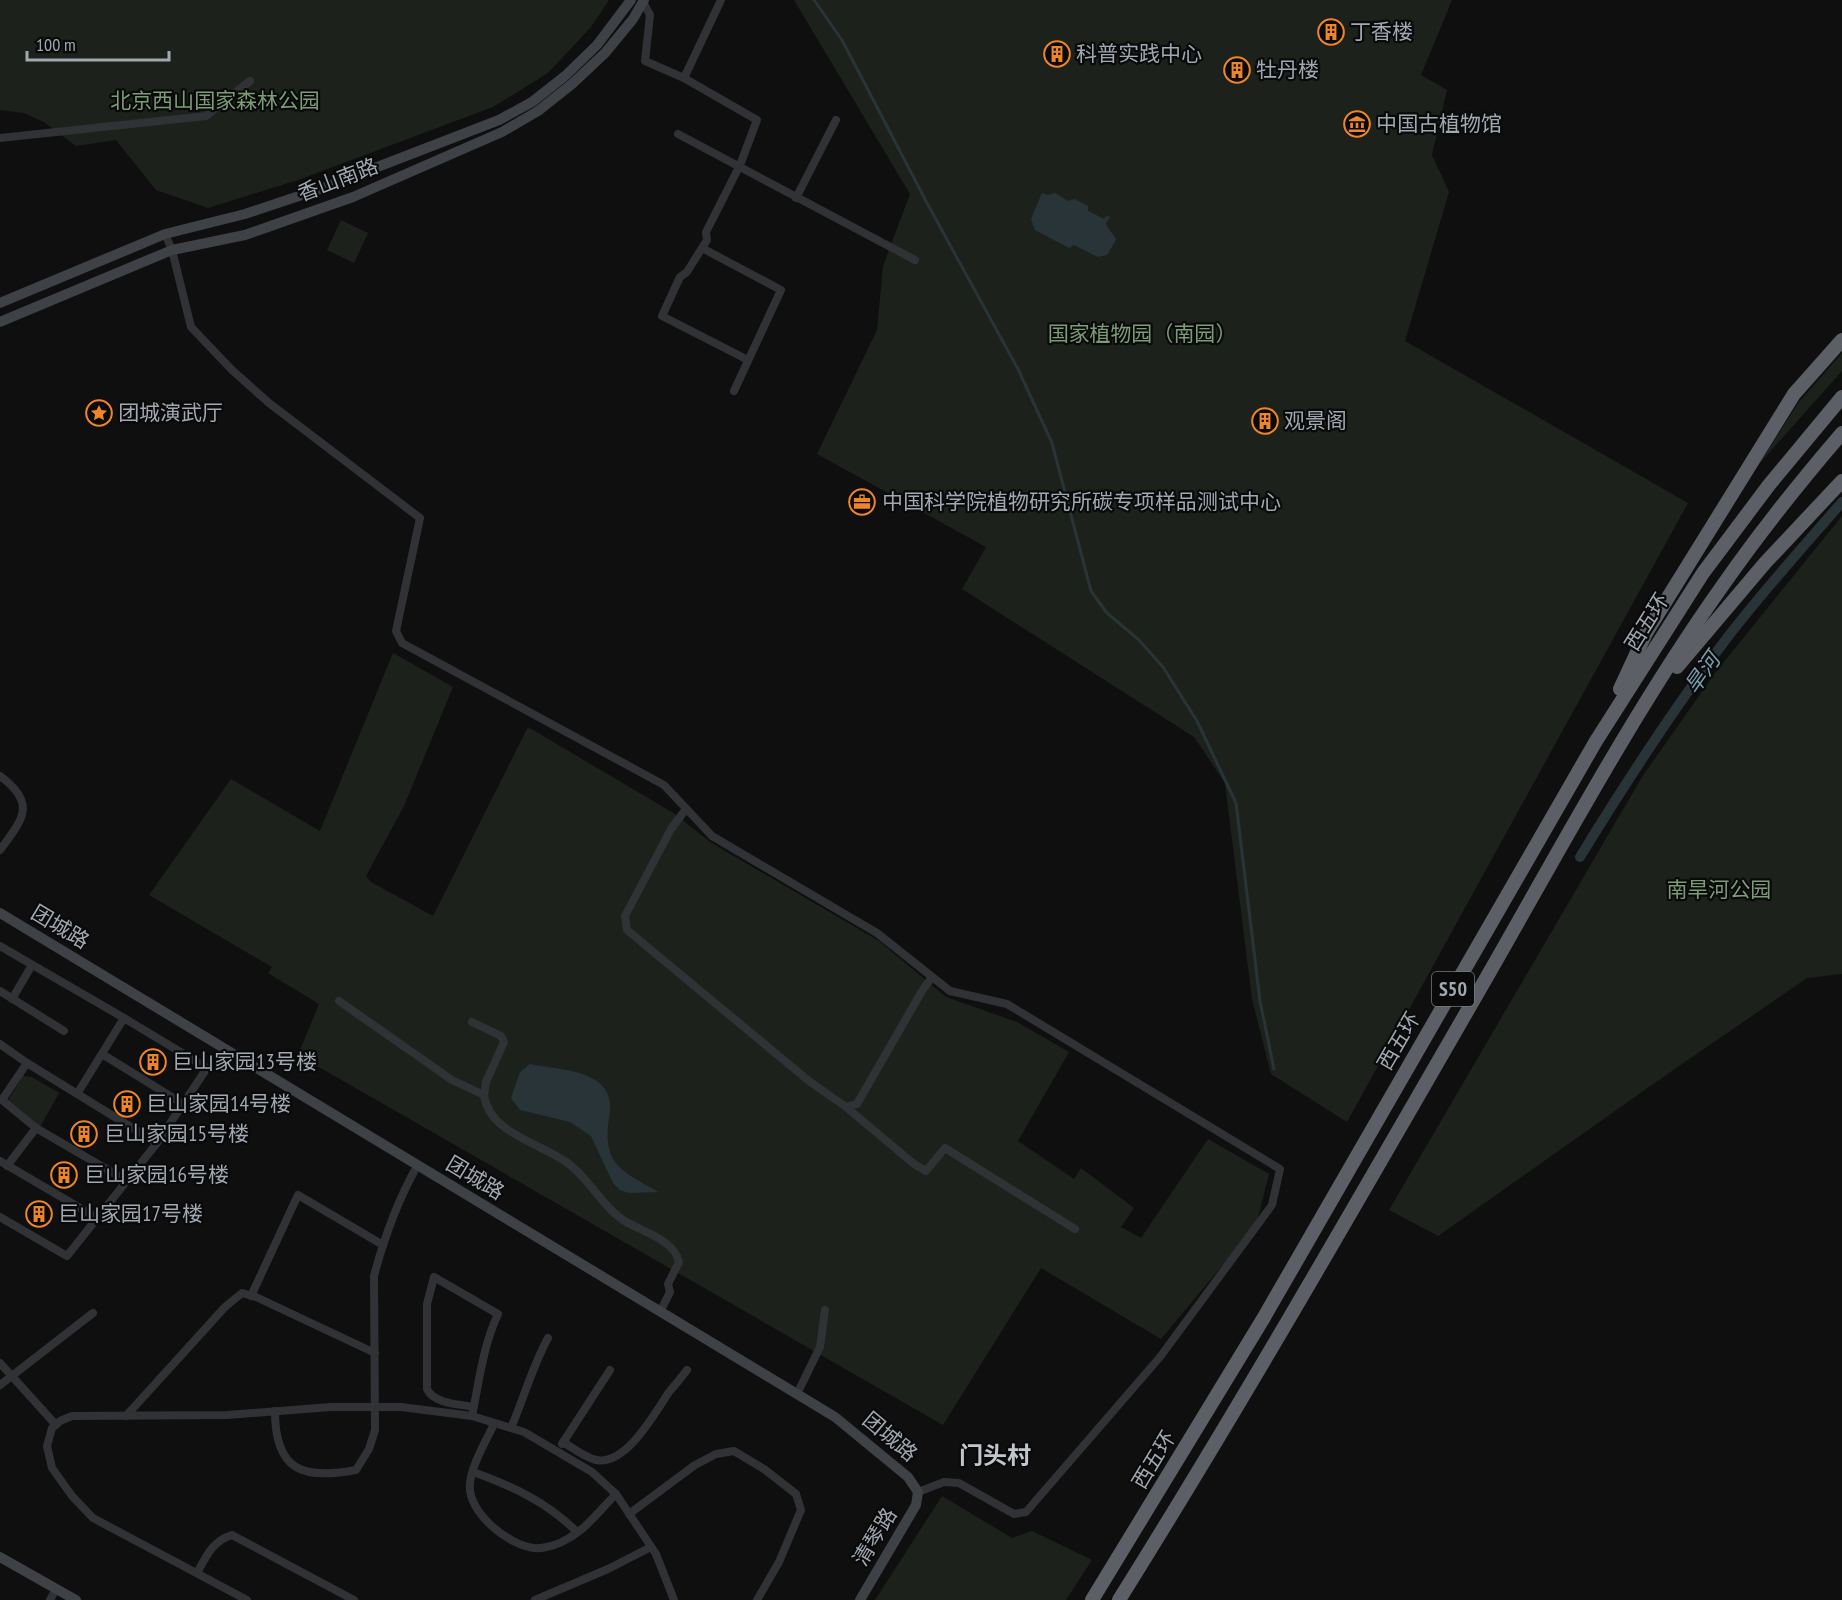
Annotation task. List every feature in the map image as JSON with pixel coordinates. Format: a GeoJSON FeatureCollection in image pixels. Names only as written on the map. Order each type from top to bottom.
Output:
{"type":"FeatureCollection","features":[{"type":"Feature","properties":{"kind":"highway"},"geometry":{"type":"LineString","coordinates":[[1596,741],[1653,623],[1794,394],[1842,340]]}},
{"type":"Feature","properties":{"kind":"highway","name":"西五环"},"geometry":{"type":"LineString","coordinates":[[1092,1600],[1263,1319],[1596,741],[1703,573],[1769,485],[1842,397]]}},
{"type":"Feature","properties":{"kind":"highway","name":"西五环"},"geometry":{"type":"LineString","coordinates":[[1119,1600],[1290,1319],[1640,712],[1721,586],[1787,498],[1842,433]]}},
{"type":"Feature","properties":{"kind":"highway"},"geometry":{"type":"LineString","coordinates":[[1640,712],[1765,563],[1842,481]]}},
{"type":"Feature","properties":{"kind":"street","name":"香山南路"},"geometry":{"type":"LineString","coordinates":[[0,303],[165,234],[256,211],[323,188],[499,120],[532,102],[565,76],[597,45],[631,0]]}},
{"type":"Feature","properties":{"kind":"street"},"geometry":{"type":"LineString","coordinates":[[684,78],[721,0]]}},
{"type":"Feature","properties":{"kind":"street","name":"香山南路"},"geometry":{"type":"LineString","coordinates":[[0,322],[172,250],[256,232],[353,197],[502,132],[538,111],[572,84],[605,53],[633,19],[644,1]]}},
{"type":"Feature","properties":{"kind":"street"},"geometry":{"type":"LineString","coordinates":[[644,1],[650,15],[645,61],[684,78],[757,120],[740,165],[706,232],[707,240],[687,272],[680,277],[662,316],[748,360]]}},
{"type":"Feature","properties":{"kind":"street"},"geometry":{"type":"LineString","coordinates":[[0,138],[206,116],[250,81]]}},
{"type":"Feature","properties":{"kind":"street"},"geometry":{"type":"LineString","coordinates":[[796,198],[836,120]]}},
{"type":"Feature","properties":{"kind":"street"},"geometry":{"type":"LineString","coordinates":[[678,134],[740,165],[796,198],[915,261]]}},
{"type":"Feature","properties":{"kind":"street"},"geometry":{"type":"LineString","coordinates":[[165,234],[172,250],[191,327],[232,370],[269,403],[420,518],[396,631],[402,643],[664,785],[712,836],[877,933],[950,991],[1007,1004],[1280,1169],[1272,1205],[1160,1357],[1026,1512],[1014,1514],[959,1483],[944,1482],[918,1492]]}},
{"type":"Feature","properties":{"kind":"street"},"geometry":{"type":"LineString","coordinates":[[702,248],[781,290],[734,391]]}},
{"type":"Feature","properties":{"kind":"street"},"geometry":{"type":"LineString","coordinates":[[0,776],[19,796],[23,808],[22,819],[0,850]]}},
{"type":"Feature","properties":{"kind":"street"},"geometry":{"type":"LineString","coordinates":[[686,809],[671,829],[625,916],[627,930],[809,1081],[846,1107],[914,1164],[926,1171],[945,1148],[1075,1229]]}},
{"type":"Feature","properties":{"kind":"street","name":"团城路"},"geometry":{"type":"LineString","coordinates":[[0,913],[835,1417],[908,1477],[918,1492]]}},
{"type":"Feature","properties":{"kind":"street"},"geometry":{"type":"LineString","coordinates":[[0,946],[207,1068],[157,1143],[66,1256],[0,1217]]}},
{"type":"Feature","properties":{"kind":"street"},"geometry":{"type":"LineString","coordinates":[[12,999],[32,965]]}},
{"type":"Feature","properties":{"kind":"street"},"geometry":{"type":"LineString","coordinates":[[846,1107],[857,1104],[932,977]]}},
{"type":"Feature","properties":{"kind":"street"},"geometry":{"type":"LineString","coordinates":[[0,991],[64,1031]]}},
{"type":"Feature","properties":{"kind":"street"},"geometry":{"type":"LineString","coordinates":[[339,1001],[452,1080],[484,1095]]}},
{"type":"Feature","properties":{"kind":"street"},"geometry":{"type":"LineString","coordinates":[[77,1094],[124,1018]]}},
{"type":"Feature","properties":{"kind":"street"},"geometry":{"type":"LineString","coordinates":[[472,1022],[501,1036],[504,1042],[486,1082],[484,1095],[485,1104],[495,1120],[507,1130],[569,1164],[587,1181],[604,1204],[622,1219],[677,1252],[679,1262],[668,1284],[670,1292],[660,1312]]}},
{"type":"Feature","properties":{"kind":"street"},"geometry":{"type":"LineString","coordinates":[[0,1044],[157,1143]]}},
{"type":"Feature","properties":{"kind":"street"},"geometry":{"type":"LineString","coordinates":[[102,1054],[183,1104]]}},
{"type":"Feature","properties":{"kind":"street"},"geometry":{"type":"LineString","coordinates":[[27,1063],[1,1099],[36,1128],[127,1181]]}},
{"type":"Feature","properties":{"kind":"street"},"geometry":{"type":"LineString","coordinates":[[7,1166],[36,1128]]}},
{"type":"Feature","properties":{"kind":"street"},"geometry":{"type":"LineString","coordinates":[[0,1161],[97,1218]]}},
{"type":"Feature","properties":{"kind":"street"},"geometry":{"type":"LineString","coordinates":[[275,1411],[278,1441],[285,1457],[298,1470],[335,1474],[356,1470],[369,1449],[375,1430],[374,1276],[383,1245],[405,1189],[417,1166]]}},
{"type":"Feature","properties":{"kind":"street"},"geometry":{"type":"LineString","coordinates":[[251,1296],[298,1195],[383,1245]]}},
{"type":"Feature","properties":{"kind":"street"},"geometry":{"type":"LineString","coordinates":[[472,1416],[474,1407],[485,1348],[498,1314],[434,1277],[427,1304],[427,1389],[430,1396],[436,1399],[474,1407]]}},
{"type":"Feature","properties":{"kind":"street"},"geometry":{"type":"LineString","coordinates":[[126,1416],[225,1307],[242,1293],[375,1353]]}},
{"type":"Feature","properties":{"kind":"street"},"geometry":{"type":"LineString","coordinates":[[797,1394],[820,1347],[825,1310]]}},
{"type":"Feature","properties":{"kind":"street"},"geometry":{"type":"LineString","coordinates":[[0,1385],[93,1313]]}},
{"type":"Feature","properties":{"kind":"street"},"geometry":{"type":"LineString","coordinates":[[511,1428],[535,1361],[548,1338]]}},
{"type":"Feature","properties":{"kind":"street"},"geometry":{"type":"LineString","coordinates":[[0,1364],[56,1425]]}},
{"type":"Feature","properties":{"kind":"street"},"geometry":{"type":"LineString","coordinates":[[558,1450],[610,1370]]}},
{"type":"Feature","properties":{"kind":"street"},"geometry":{"type":"LineString","coordinates":[[563,1442],[586,1456],[598,1460],[611,1458],[628,1447],[642,1432],[687,1370]]}},
{"type":"Feature","properties":{"kind":"street"},"geometry":{"type":"LineString","coordinates":[[247,1600],[93,1518],[72,1496],[52,1468],[47,1446],[52,1428],[60,1420],[72,1416],[227,1415],[331,1407],[401,1407],[472,1416],[524,1432],[592,1472],[616,1494],[651,1547],[674,1600]]}},
{"type":"Feature","properties":{"kind":"street"},"geometry":{"type":"LineString","coordinates":[[494,1424],[469,1485],[474,1506],[485,1521],[502,1534],[533,1548],[569,1539],[616,1494]]}},
{"type":"Feature","properties":{"kind":"street"},"geometry":{"type":"LineString","coordinates":[[629,1514],[696,1465],[716,1454],[734,1451],[764,1469],[796,1494],[801,1510],[779,1562],[757,1600]]}},
{"type":"Feature","properties":{"kind":"street"},"geometry":{"type":"LineString","coordinates":[[473,1472],[517,1489],[543,1503],[577,1532]]}},
{"type":"Feature","properties":{"kind":"street","name":"清琴路"},"geometry":{"type":"LineString","coordinates":[[860,1600],[916,1505],[918,1492]]}},
{"type":"Feature","properties":{"kind":"street"},"geometry":{"type":"LineString","coordinates":[[197,1573],[212,1547],[221,1538],[232,1535],[354,1600]]}},
{"type":"Feature","properties":{"kind":"street"},"geometry":{"type":"LineString","coordinates":[[536,1600],[651,1547]]}},
{"type":"Feature","properties":{"kind":"street"},"geometry":{"type":"LineString","coordinates":[[0,1557],[76,1600]]}},
{"type":"Feature","properties":{"kind":"street"},"geometry":{"type":"LineString","coordinates":[[50,1600],[56,1589]]}},
{"type":"Feature","properties":{"kind":"green space","name":"北京西山国家森林公园"},"geometry":{"type":"Polygon","coordinates":[[[0,0],[609,0],[591,27],[548,73],[493,107],[298,180],[208,208],[156,190],[116,140],[76,146],[44,122],[24,113],[0,110],[0,0]]]}},
{"type":"Feature","properties":{"kind":"green space","name":"国家植物园（南园）"},"geometry":{"type":"Polygon","coordinates":[[[794,0],[1452,0],[1421,75],[1447,90],[1432,155],[1449,192],[1405,341],[1688,503],[1347,1122],[1271,1074],[1252,999],[1225,783],[1194,737],[962,589],[986,547],[817,454],[877,330],[883,266],[910,194],[794,0]]]}},
{"type":"Feature","properties":{"kind":"green space"},"geometry":{"type":"Polygon","coordinates":[[[341,220],[368,233],[354,263],[327,250],[341,220]]]}},
{"type":"Feature","properties":{"kind":"green space"},"geometry":{"type":"Polygon","coordinates":[[[1842,353],[1842,371],[1759,464],[1799,402],[1842,353]]]}},
{"type":"Feature","properties":{"kind":"green space","name":"南旱河公园"},"geometry":{"type":"Polygon","coordinates":[[[1842,516],[1842,974],[1807,978],[1438,1236],[1389,1210],[1642,777],[1715,673],[1842,516]]]}},
{"type":"Feature","properties":{"kind":"green space"},"geometry":{"type":"Polygon","coordinates":[[[393,653],[453,687],[404,806],[366,876],[371,882],[433,916],[528,727],[675,814],[710,842],[879,941],[946,997],[1017,1022],[1069,1052],[1018,1141],[1074,1179],[1081,1168],[1134,1208],[1121,1227],[1141,1238],[1208,1139],[1269,1174],[1256,1225],[1161,1339],[1041,1268],[943,1425],[298,1055],[319,1004],[268,973],[272,967],[149,895],[231,779],[320,831],[393,653]]]}},
{"type":"Feature","properties":{"kind":"green space"},"geometry":{"type":"Polygon","coordinates":[[[23,1076],[32,1077],[59,1093],[40,1127],[6,1104],[23,1076]]]}},
{"type":"Feature","properties":{"kind":"green space"},"geometry":{"type":"Polygon","coordinates":[[[942,1496],[1012,1538],[1032,1531],[1092,1560],[1066,1600],[875,1600],[942,1496]]]}},
{"type":"Feature","properties":{"kind":"shaded area"},"geometry":{"type":"Polygon","coordinates":[[[1042,193],[1047,195],[1055,193],[1068,201],[1075,199],[1088,206],[1088,211],[1104,219],[1106,216],[1110,217],[1106,223],[1116,240],[1107,255],[1098,257],[1074,245],[1069,248],[1035,230],[1031,219],[1042,193]]]}},
{"type":"Feature","properties":{"kind":"shaded area"},"geometry":{"type":"Polygon","coordinates":[[[530,1064],[586,1075],[606,1090],[610,1102],[609,1149],[613,1159],[628,1174],[658,1192],[629,1193],[620,1190],[613,1183],[591,1136],[570,1122],[520,1110],[511,1098],[520,1072],[530,1064]]]}},
{"type":"Feature","properties":{"kind":"waterway"},"geometry":{"type":"LineString","coordinates":[[814,0],[842,40],[927,203],[1018,369],[1052,443],[1091,591],[1107,613],[1138,639],[1163,667],[1197,721],[1236,803],[1260,1001],[1274,1069]]}},
{"type":"Feature","properties":{"kind":"waterway","name":"旱河"},"geometry":{"type":"LineString","coordinates":[[1580,857],[1707,664],[1783,569],[1842,502]]}},
{"type":"Feature","properties":{"kind":"place","name":"丁香楼"},"geometry":{"type":"Point","coordinates":[1331,32]}},
{"type":"Feature","properties":{"kind":"place","name":"科普实践中心"},"geometry":{"type":"Point","coordinates":[1057,54]}},
{"type":"Feature","properties":{"kind":"place","name":"牡丹楼"},"geometry":{"type":"Point","coordinates":[1237,70]}},
{"type":"Feature","properties":{"kind":"place","name":"中国古植物馆"},"geometry":{"type":"Point","coordinates":[1357,124]}},
{"type":"Feature","properties":{"kind":"place","name":"团城演武厅"},"geometry":{"type":"Point","coordinates":[99,413]}},
{"type":"Feature","properties":{"kind":"place","name":"观景阁"},"geometry":{"type":"Point","coordinates":[1265,421]}},
{"type":"Feature","properties":{"kind":"place","name":"中国科学院植物研究所碳专项样品测试中心"},"geometry":{"type":"Point","coordinates":[862,502]}},
{"type":"Feature","properties":{"kind":"place","name":"巨山家园13号楼"},"geometry":{"type":"Point","coordinates":[153,1062]}},
{"type":"Feature","properties":{"kind":"place","name":"巨山家园14号楼"},"geometry":{"type":"Point","coordinates":[127,1104]}},
{"type":"Feature","properties":{"kind":"place","name":"巨山家园15号楼"},"geometry":{"type":"Point","coordinates":[84,1134]}},
{"type":"Feature","properties":{"kind":"place","name":"巨山家园16号楼"},"geometry":{"type":"Point","coordinates":[64,1175]}},
{"type":"Feature","properties":{"kind":"place","name":"巨山家园17号楼"},"geometry":{"type":"Point","coordinates":[39,1214]}},
{"type":"Feature","properties":{"kind":"district","name":"门头村"},"geometry":{"type":"Point","coordinates":[995,1456]}}]}
